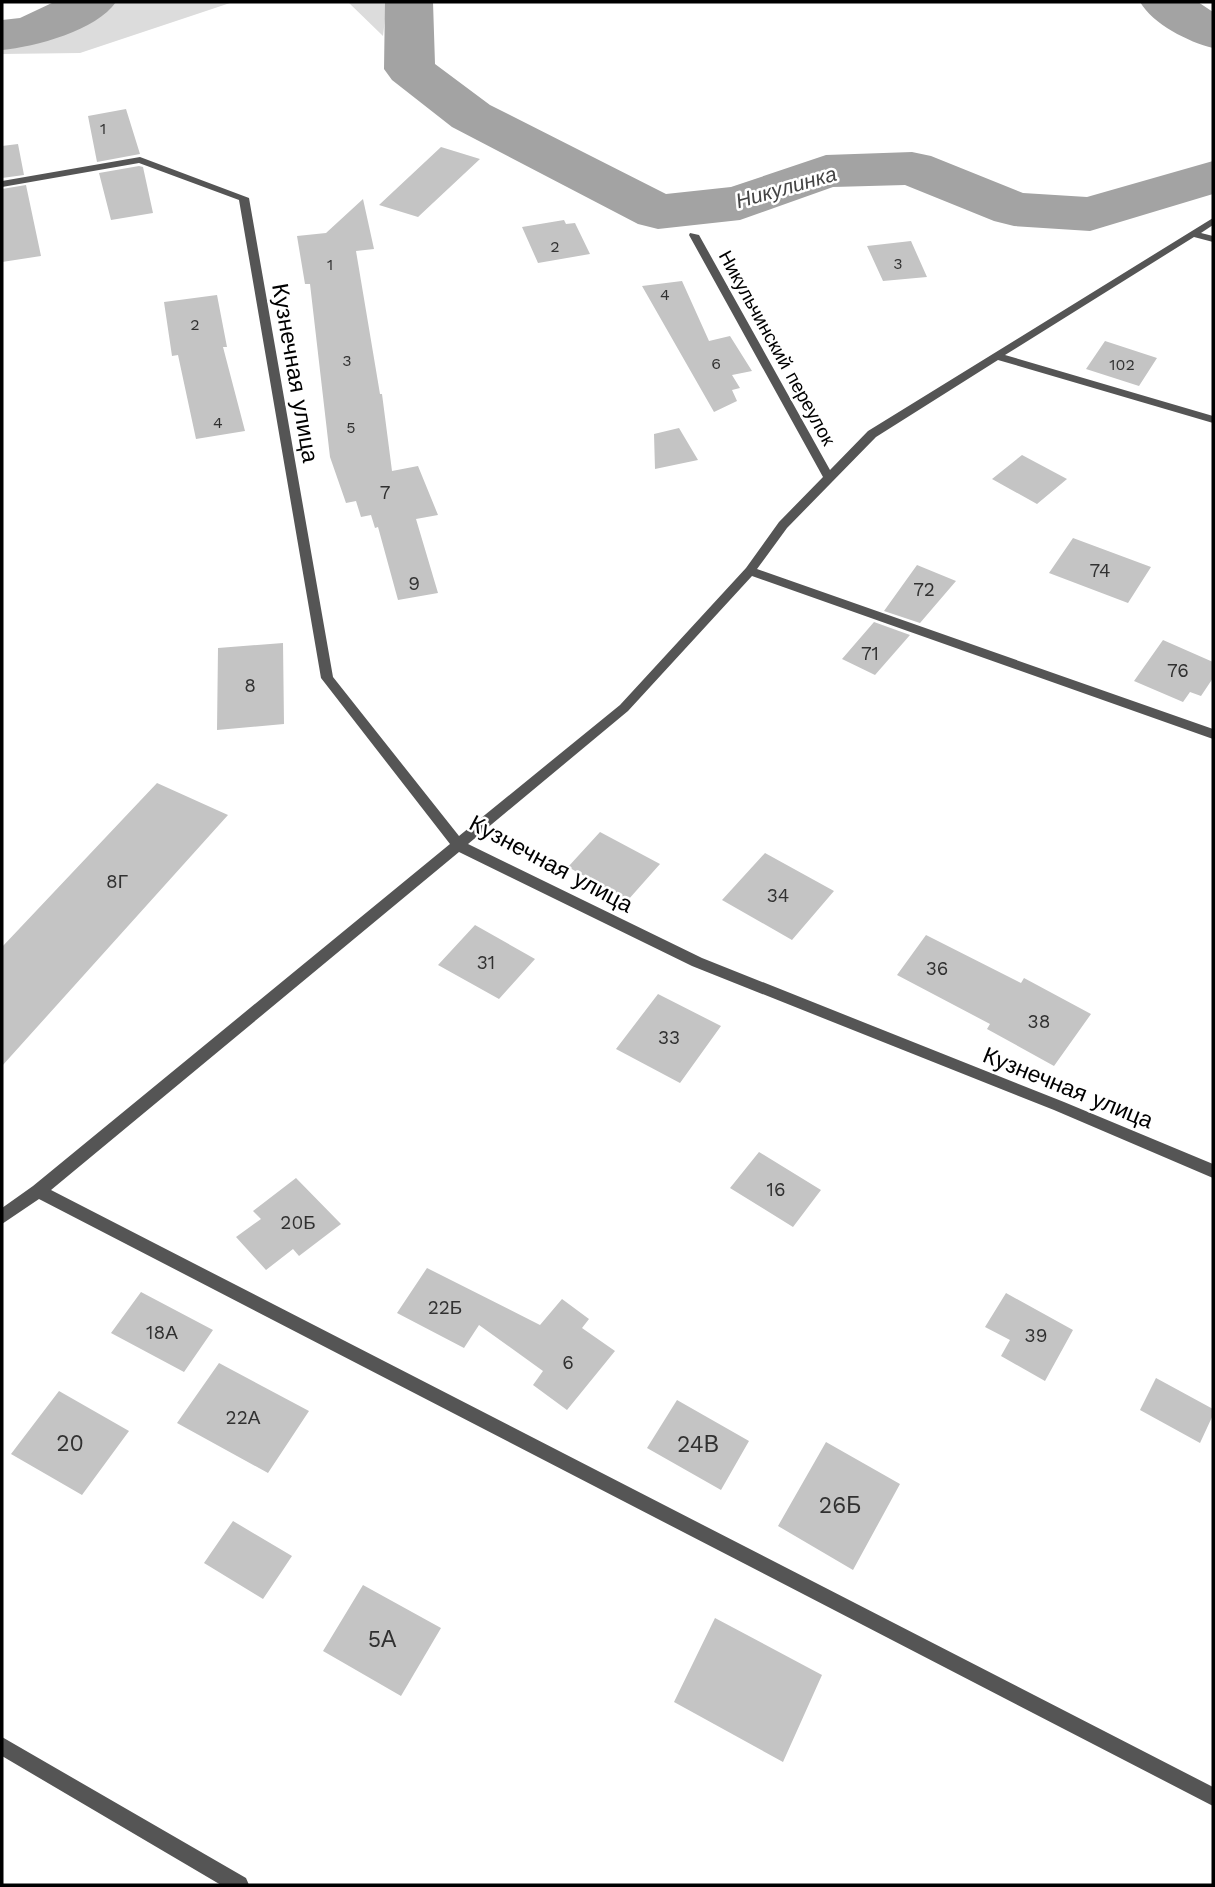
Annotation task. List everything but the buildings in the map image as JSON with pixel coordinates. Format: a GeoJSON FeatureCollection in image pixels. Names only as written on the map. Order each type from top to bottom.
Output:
{"type":"FeatureCollection","features":[{"type":"Feature","properties":{"kind":"street","name":"Кузнечная улица"},"geometry":{"type":"LineString","coordinates":[[2,184],[140,160],[244,198],[327,678],[458,845],[697,962],[1059,1106],[1213,1171]]}},
{"type":"Feature","properties":{"kind":"street"},"geometry":{"type":"LineString","coordinates":[[2,1217],[38,1191],[624,708],[750,571],[783,525],[872,434],[1213,221]]}},
{"type":"Feature","properties":{"kind":"street"},"geometry":{"type":"LineString","coordinates":[[1194,234],[1213,239]]}},
{"type":"Feature","properties":{"kind":"street","name":"Никульчинский переулок"},"geometry":{"type":"LineString","coordinates":[[694,235],[829,478]]}},
{"type":"Feature","properties":{"kind":"street"},"geometry":{"type":"LineString","coordinates":[[996,356],[1213,420]]}},
{"type":"Feature","properties":{"kind":"street"},"geometry":{"type":"LineString","coordinates":[[750,571],[1213,734]]}},
{"type":"Feature","properties":{"kind":"street"},"geometry":{"type":"LineString","coordinates":[[38,1191],[1213,1797]]}},
{"type":"Feature","properties":{"kind":"street"},"geometry":{"type":"LineString","coordinates":[[2,1746],[239,1885]]}},
{"type":"Feature","properties":{"kind":"shaded area"},"geometry":{"type":"Polygon","coordinates":[[[91,2],[233,2],[80,53],[2,54],[2,33],[5,35],[91,2]]]}},
{"type":"Feature","properties":{"kind":"shaded area"},"geometry":{"type":"Polygon","coordinates":[[[348,2],[387,2],[383,36],[348,2]]]}},
{"type":"Feature","properties":{"kind":"waterway","name":"Никулинка"},"geometry":{"type":"LineString","coordinates":[[2,35],[31,32],[92,2]]}},
{"type":"Feature","properties":{"kind":"waterway","name":"Никулинка"},"geometry":{"type":"LineString","coordinates":[[409,2],[410,69],[471,116],[658,212],[740,203],[826,171],[912,168],[1014,209],[1090,214],[1213,177]]}},
{"type":"Feature","properties":{"kind":"waterway","name":"Никулинка"},"geometry":{"type":"LineString","coordinates":[[1164,2],[1213,33]]}}]}
